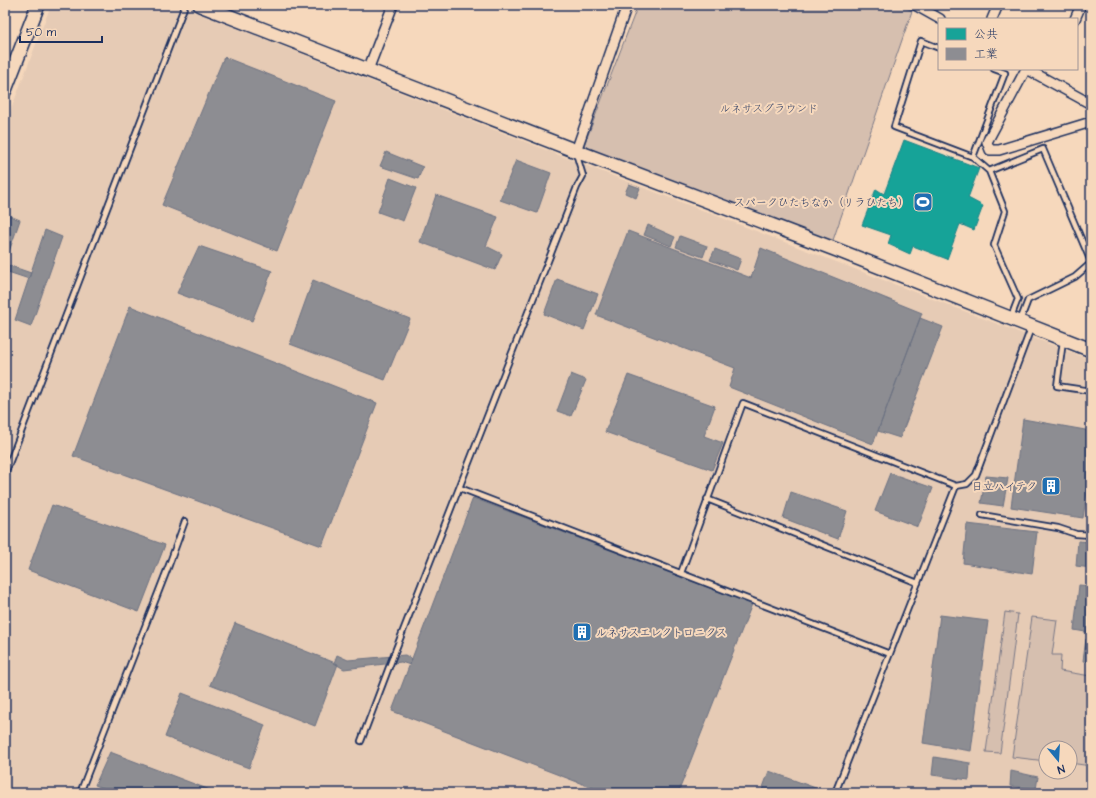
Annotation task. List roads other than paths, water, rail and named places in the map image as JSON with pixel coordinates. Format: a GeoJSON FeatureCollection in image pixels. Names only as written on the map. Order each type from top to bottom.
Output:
{"type":"FeatureCollection","features":[{"type":"Feature","properties":{"kind":"street"},"geometry":{"type":"LineString","coordinates":[[5,90],[37,5]]}},
{"type":"Feature","properties":{"kind":"street"},"geometry":{"type":"LineString","coordinates":[[200,5],[576,151],[837,250],[1091,350]]}},
{"type":"Feature","properties":{"kind":"street"},"geometry":{"type":"LineString","coordinates":[[368,70],[393,5]]}},
{"type":"Feature","properties":{"kind":"street"},"geometry":{"type":"LineString","coordinates":[[576,151],[628,5]]}},
{"type":"Feature","properties":{"kind":"street"},"geometry":{"type":"LineString","coordinates":[[915,5],[938,18]]}},
{"type":"Feature","properties":{"kind":"street"},"geometry":{"type":"LineString","coordinates":[[992,18],[998,5]]}},
{"type":"Feature","properties":{"kind":"street"},"geometry":{"type":"LineString","coordinates":[[1075,18],[1081,5]]}},
{"type":"Feature","properties":{"kind":"street"},"geometry":{"type":"LineString","coordinates":[[1025,70],[987,142],[990,150],[999,150],[1091,122]]}},
{"type":"Feature","properties":{"kind":"street"},"geometry":{"type":"LineString","coordinates":[[1028,70],[1091,104]]}},
{"type":"Feature","properties":{"kind":"lane"},"geometry":{"type":"LineString","coordinates":[[5,474],[185,5]]}},
{"type":"Feature","properties":{"kind":"lane"},"geometry":{"type":"LineString","coordinates":[[938,48],[921,41],[894,127],[974,157],[989,171],[1005,211],[994,245],[1018,299],[1020,323]]}},
{"type":"Feature","properties":{"kind":"lane"},"geometry":{"type":"LineString","coordinates":[[974,157],[1004,73],[996,70]]}},
{"type":"Feature","properties":{"kind":"lane"},"geometry":{"type":"LineString","coordinates":[[681,572],[742,403],[956,486],[967,484],[976,475],[1028,300],[1075,277],[1091,263],[1044,149],[989,171]]}},
{"type":"Feature","properties":{"kind":"lane"},"geometry":{"type":"LineString","coordinates":[[361,741],[525,318],[583,176],[576,151]]}},
{"type":"Feature","properties":{"kind":"lane"},"geometry":{"type":"LineString","coordinates":[[1063,339],[1057,386],[1091,390]]}},
{"type":"Feature","properties":{"kind":"lane"},"geometry":{"type":"LineString","coordinates":[[835,793],[956,486]]}},
{"type":"Feature","properties":{"kind":"lane"},"geometry":{"type":"LineString","coordinates":[[460,488],[681,572],[890,654]]}},
{"type":"Feature","properties":{"kind":"lane"},"geometry":{"type":"LineString","coordinates":[[707,499],[918,582]]}},
{"type":"Feature","properties":{"kind":"lane"},"geometry":{"type":"LineString","coordinates":[[982,515],[1058,528],[1076,534],[1091,535],[1091,532]]}},
{"type":"Feature","properties":{"kind":"lane"},"geometry":{"type":"LineString","coordinates":[[80,793],[186,521]]}},
{"type":"Feature","properties":{"kind":"place","name":"スパークひたちなか（リラひたち）"},"geometry":{"type":"Point","coordinates":[923,202]}},
{"type":"Feature","properties":{"kind":"place","name":"日立ハイテク"},"geometry":{"type":"Point","coordinates":[1051,486]}},
{"type":"Feature","properties":{"kind":"place","name":"ルネサスエレクトロニクス"},"geometry":{"type":"Point","coordinates":[582,632]}},
{"type":"Feature","properties":{"kind":"park label","name":"ルネサスグラウンド"},"geometry":{"type":"Point","coordinates":[769,108]}}]}
